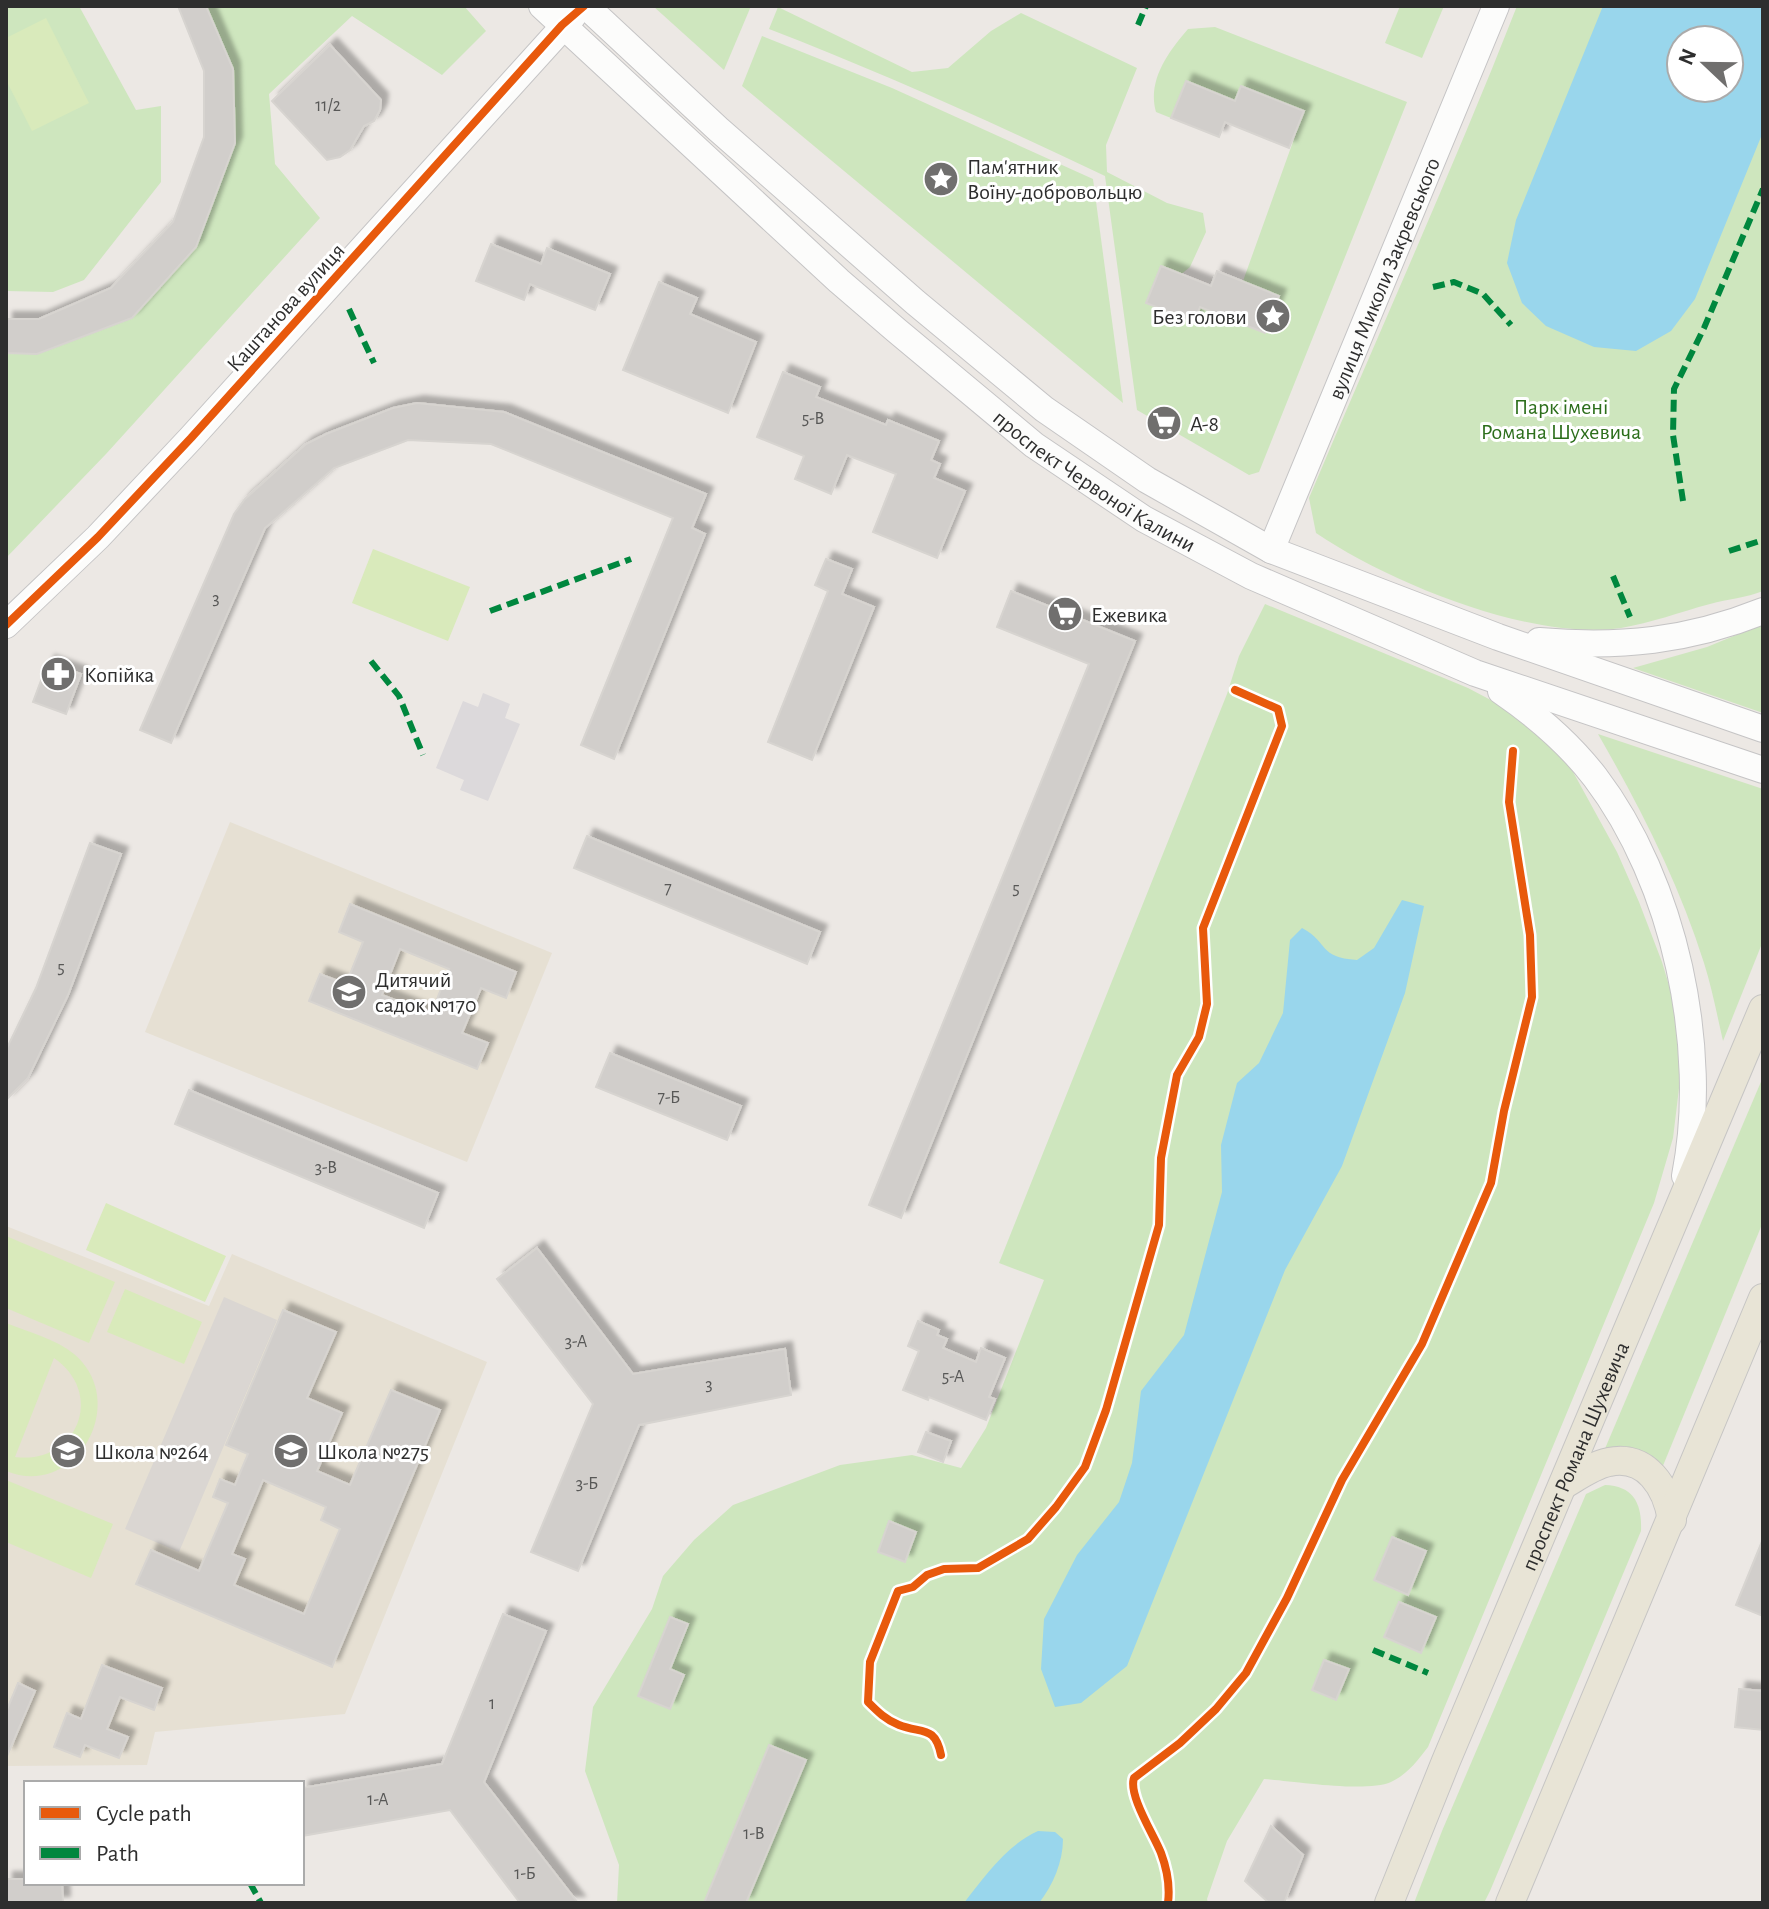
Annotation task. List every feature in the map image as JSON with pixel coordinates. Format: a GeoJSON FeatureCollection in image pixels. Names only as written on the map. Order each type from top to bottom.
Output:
{"type":"FeatureCollection","features":[{"type":"Feature","properties":{"kind":"main road","name":"проспект Червоної Калини"},"geometry":{"type":"LineString","coordinates":[[542,6],[839,281],[1034,445],[1144,519],[1260,580],[1475,673],[1763,770]]}},
{"type":"Feature","properties":{"kind":"main road","name":"проспект Червоної Калини"},"geometry":{"type":"LineString","coordinates":[[585,6],[868,262],[1044,409],[1147,480],[1271,550],[1498,637],[1763,729]]}},
{"type":"Feature","properties":{"kind":"main road","name":"Каштанова вулиця"},"geometry":{"type":"LineString","coordinates":[[6,625],[98,537],[191,438],[562,25],[585,6]]}},
{"type":"Feature","properties":{"kind":"main road","name":"вулиця Миколи Закревського"},"geometry":{"type":"LineString","coordinates":[[1271,550],[1496,6]]}},
{"type":"Feature","properties":{"kind":"main road"},"geometry":{"type":"LineString","coordinates":[[1498,637],[1567,644],[1656,641],[1763,611]]}},
{"type":"Feature","properties":{"kind":"main road"},"geometry":{"type":"LineString","coordinates":[[1475,673],[1532,713],[1564,742],[1595,778],[1621,819],[1662,903],[1679,969],[1692,1042],[1693,1139],[1679,1212]]}},
{"type":"Feature","properties":{"kind":"main road","name":"проспект Романа Шухевича"},"geometry":{"type":"LineString","coordinates":[[1389,1903],[1763,1009]]}},
{"type":"Feature","properties":{"kind":"main road"},"geometry":{"type":"LineString","coordinates":[[1510,1903],[1763,1298]]}},
{"type":"Feature","properties":{"kind":"main road"},"geometry":{"type":"LineString","coordinates":[[1563,1485],[1610,1462],[1627,1461],[1641,1465],[1662,1486],[1669,1500],[1672,1520]]}},
{"type":"Feature","properties":{"kind":"shaded area"},"geometry":{"type":"Polygon","coordinates":[[[483,693],[510,704],[505,718],[520,724],[488,801],[460,790],[464,780],[436,768],[463,701],[478,707],[483,693]]]}},
{"type":"Feature","properties":{"kind":"shaded area","name":"Дитячий садок №170"},"geometry":{"type":"Polygon","coordinates":[[[230,822],[552,953],[467,1162],[145,1032],[230,822]]]}},
{"type":"Feature","properties":{"kind":"shaded area","name":"Школа №275"},"geometry":{"type":"Polygon","coordinates":[[[6,1226],[209,1306],[232,1254],[487,1362],[345,1714],[155,1732],[147,1765],[6,1766],[6,1226]]]}},
{"type":"Feature","properties":{"kind":"shaded area"},"geometry":{"type":"Polygon","coordinates":[[[224,1297],[277,1320],[179,1552],[125,1529],[224,1297]]]}},
{"type":"Feature","properties":{"kind":"green space"},"geometry":{"type":"Polygon","coordinates":[[[6,6],[79,6],[136,110],[161,106],[161,182],[84,280],[53,292],[6,291],[6,6]]]}},
{"type":"Feature","properties":{"kind":"green space"},"geometry":{"type":"Polygon","coordinates":[[[206,6],[464,6],[486,31],[442,75],[352,16],[269,94],[275,164],[320,218],[106,454],[6,558],[6,353],[132,317],[196,247],[235,143],[233,69],[206,6]]]}},
{"type":"Feature","properties":{"kind":"green space"},"geometry":{"type":"Polygon","coordinates":[[[653,6],[751,6],[724,70],[653,6]]]}},
{"type":"Feature","properties":{"kind":"green space"},"geometry":{"type":"Polygon","coordinates":[[[1400,6],[1444,6],[1422,58],[1385,43],[1400,6]]]}},
{"type":"Feature","properties":{"kind":"green space","name":"Парк імені Романа Шухевича"},"geometry":{"type":"Polygon","coordinates":[[[1517,6],[1763,6],[1763,591],[1621,628],[1585,630],[1546,626],[1504,617],[1421,588],[1382,571],[1316,533],[1309,498],[1517,6]]]}},
{"type":"Feature","properties":{"kind":"green space"},"geometry":{"type":"Polygon","coordinates":[[[778,7],[912,72],[948,68],[991,31],[1021,13],[1137,68],[1106,145],[1107,172],[1167,203],[1203,213],[1206,232],[1190,267],[1146,303],[1193,322],[1200,307],[1264,333],[1279,296],[1243,281],[1304,111],[1242,86],[1235,101],[1186,81],[1171,118],[1156,112],[1154,89],[1173,47],[1188,29],[1215,27],[1407,102],[1259,472],[1249,475],[1137,410],[1105,176],[938,99],[769,29],[778,7]]]}},
{"type":"Feature","properties":{"kind":"green space"},"geometry":{"type":"Polygon","coordinates":[[[46,18],[89,103],[32,131],[6,80],[6,38],[46,18]]]}},
{"type":"Feature","properties":{"kind":"green space"},"geometry":{"type":"Polygon","coordinates":[[[762,36],[892,88],[1093,179],[1123,403],[742,86],[762,36]]]}},
{"type":"Feature","properties":{"kind":"green space"},"geometry":{"type":"Polygon","coordinates":[[[373,549],[470,587],[448,641],[352,603],[373,549]]]}},
{"type":"Feature","properties":{"kind":"green space"},"geometry":{"type":"Polygon","coordinates":[[[1265,604],[1468,688],[1533,727],[1572,770],[1617,852],[1662,962],[1677,1012],[1680,1080],[1673,1138],[1654,1203],[1428,1747],[1403,1775],[1379,1785],[1347,1786],[1264,1779],[1227,1841],[1208,1903],[617,1903],[619,1865],[585,1771],[593,1707],[652,1609],[663,1576],[694,1540],[733,1505],[840,1465],[912,1455],[961,1468],[986,1428],[1044,1280],[999,1263],[1227,694],[1239,656],[1265,604]]]}},
{"type":"Feature","properties":{"kind":"green space"},"geometry":{"type":"Polygon","coordinates":[[[1763,624],[1763,713],[1633,668],[1707,647],[1763,624]]]}},
{"type":"Feature","properties":{"kind":"green space"},"geometry":{"type":"Polygon","coordinates":[[[1598,734],[1763,789],[1763,941],[1723,1041],[1707,972],[1683,904],[1643,817],[1598,734]]]}},
{"type":"Feature","properties":{"kind":"green space"},"geometry":{"type":"Polygon","coordinates":[[[1763,1077],[1763,1222],[1660,1473],[1604,1451],[1763,1077]]]}},
{"type":"Feature","properties":{"kind":"green space"},"geometry":{"type":"Polygon","coordinates":[[[106,1203],[226,1256],[205,1302],[86,1250],[106,1203]]]}},
{"type":"Feature","properties":{"kind":"green space"},"geometry":{"type":"Polygon","coordinates":[[[6,1236],[115,1282],[89,1343],[6,1308],[6,1236]]]}},
{"type":"Feature","properties":{"kind":"green space"},"geometry":{"type":"Polygon","coordinates":[[[125,1289],[202,1322],[184,1364],[107,1332],[125,1289]]]}},
{"type":"Feature","properties":{"kind":"green space"},"geometry":{"type":"Polygon","coordinates":[[[6,1323],[50,1340],[74,1354],[90,1374],[97,1397],[96,1420],[88,1441],[73,1459],[54,1472],[31,1476],[6,1471],[6,1323]],[[54,1358],[15,1457],[37,1457],[55,1450],[68,1439],[77,1424],[81,1407],[79,1390],[70,1373],[54,1358]]]}},
{"type":"Feature","properties":{"kind":"green space"},"geometry":{"type":"Polygon","coordinates":[[[6,1480],[113,1524],[91,1578],[6,1542],[6,1480]]]}},
{"type":"Feature","properties":{"kind":"green space"},"geometry":{"type":"Polygon","coordinates":[[[1605,1485],[1623,1489],[1634,1498],[1640,1513],[1641,1531],[1490,1891],[1484,1903],[1414,1903],[1586,1494],[1605,1485]]]}},
{"type":"Feature","properties":{"kind":"water"},"geometry":{"type":"Polygon","coordinates":[[[1603,6],[1763,6],[1763,132],[1695,299],[1671,331],[1636,351],[1594,347],[1546,326],[1522,303],[1507,263],[1516,220],[1603,6]]]}},
{"type":"Feature","properties":{"kind":"water"},"geometry":{"type":"Polygon","coordinates":[[[1402,900],[1424,906],[1405,993],[1342,1166],[1285,1270],[1127,1666],[1081,1703],[1055,1707],[1041,1669],[1044,1619],[1077,1555],[1119,1502],[1132,1463],[1141,1391],[1184,1335],[1222,1192],[1221,1145],[1237,1083],[1259,1063],[1283,1013],[1290,940],[1302,928],[1329,953],[1357,960],[1374,948],[1402,900]]]}},
{"type":"Feature","properties":{"kind":"water"},"geometry":{"type":"Polygon","coordinates":[[[1038,1831],[1055,1832],[1063,1839],[1056,1873],[1039,1903],[964,1903],[1007,1853],[1038,1831]]]}},
{"type":"Feature","properties":{"kind":"building"},"geometry":{"type":"Polygon","coordinates":[[[178,6],[206,6],[233,69],[235,143],[196,247],[132,318],[37,354],[6,353],[6,319],[39,319],[111,288],[173,222],[204,137],[204,71],[178,6]]]}},
{"type":"Feature","properties":{"kind":"building"},"geometry":{"type":"Polygon","coordinates":[[[330,45],[381,100],[374,121],[364,126],[350,150],[340,157],[327,160],[272,101],[330,45]]]}},
{"type":"Feature","properties":{"kind":"building"},"geometry":{"type":"Polygon","coordinates":[[[1186,81],[1235,101],[1241,86],[1304,111],[1289,148],[1225,122],[1219,137],[1171,118],[1186,81]]]}},
{"type":"Feature","properties":{"kind":"building"},"geometry":{"type":"Polygon","coordinates":[[[491,244],[541,264],[547,248],[610,274],[595,310],[530,284],[524,300],[476,281],[491,244]]]}},
{"type":"Feature","properties":{"kind":"building"},"geometry":{"type":"Polygon","coordinates":[[[1161,266],[1211,286],[1217,271],[1279,296],[1265,333],[1200,307],[1194,322],[1146,303],[1161,266]]]}},
{"type":"Feature","properties":{"kind":"building"},"geometry":{"type":"Polygon","coordinates":[[[659,282],[697,298],[690,314],[756,342],[728,413],[623,370],[659,282]]]}},
{"type":"Feature","properties":{"kind":"building"},"geometry":{"type":"Polygon","coordinates":[[[783,372],[820,387],[816,397],[886,425],[888,420],[939,441],[931,460],[940,464],[934,478],[965,491],[937,558],[873,532],[896,474],[847,455],[831,494],[795,479],[804,456],[757,437],[783,372]]]}},
{"type":"Feature","properties":{"kind":"building"},"geometry":{"type":"Polygon","coordinates":[[[417,403],[504,412],[706,494],[692,528],[705,534],[614,759],[581,745],[673,518],[491,444],[408,440],[334,468],[265,528],[171,743],[140,730],[234,514],[245,499],[306,444],[393,408],[417,403]]]}},
{"type":"Feature","properties":{"kind":"building"},"geometry":{"type":"Polygon","coordinates":[[[826,559],[852,569],[842,594],[874,607],[812,760],[768,742],[828,591],[815,585],[826,559]]]}},
{"type":"Feature","properties":{"kind":"building"},"geometry":{"type":"Polygon","coordinates":[[[1011,591],[1135,641],[901,1218],[869,1205],[1089,664],[997,627],[1011,591]]]}},
{"type":"Feature","properties":{"kind":"building"},"geometry":{"type":"Polygon","coordinates":[[[48,662],[81,674],[66,714],[33,702],[48,662]]]}},
{"type":"Feature","properties":{"kind":"building"},"geometry":{"type":"Polygon","coordinates":[[[587,836],[820,932],[807,964],[574,868],[587,836]]]}},
{"type":"Feature","properties":{"kind":"building"},"geometry":{"type":"Polygon","coordinates":[[[90,843],[121,854],[68,995],[28,1078],[6,1100],[6,1050],[36,988],[90,843]]]}},
{"type":"Feature","properties":{"kind":"building"},"geometry":{"type":"Polygon","coordinates":[[[350,904],[516,972],[506,998],[481,988],[462,1033],[488,1043],[477,1069],[309,1001],[320,974],[346,984],[363,942],[339,932],[350,904]],[[400,949],[382,995],[431,1014],[449,969],[400,949]]]}},
{"type":"Feature","properties":{"kind":"building"},"geometry":{"type":"Polygon","coordinates":[[[610,1053],[741,1106],[727,1140],[596,1087],[610,1053]]]}},
{"type":"Feature","properties":{"kind":"building"},"geometry":{"type":"Polygon","coordinates":[[[189,1090],[438,1193],[424,1228],[175,1124],[189,1090]]]}},
{"type":"Feature","properties":{"kind":"building"},"geometry":{"type":"Polygon","coordinates":[[[537,1248],[633,1374],[785,1349],[791,1395],[639,1425],[578,1571],[531,1552],[593,1404],[497,1279],[537,1248]]]}},
{"type":"Feature","properties":{"kind":"building"},"geometry":{"type":"Polygon","coordinates":[[[283,1310],[336,1332],[307,1398],[342,1413],[317,1471],[350,1485],[391,1390],[440,1410],[332,1667],[136,1584],[151,1550],[199,1571],[228,1503],[213,1497],[220,1479],[235,1485],[248,1454],[226,1445],[283,1310]],[[263,1480],[232,1554],[245,1559],[234,1585],[304,1614],[340,1529],[321,1520],[326,1507],[263,1480]]]}},
{"type":"Feature","properties":{"kind":"building"},"geometry":{"type":"Polygon","coordinates":[[[918,1321],[939,1330],[937,1335],[947,1339],[943,1348],[976,1362],[981,1348],[1005,1358],[989,1397],[995,1399],[986,1420],[903,1390],[919,1351],[908,1346],[918,1321]]]}},
{"type":"Feature","properties":{"kind":"building"},"geometry":{"type":"Polygon","coordinates":[[[926,1432],[951,1441],[943,1462],[918,1452],[926,1432]]]}},
{"type":"Feature","properties":{"kind":"building"},"geometry":{"type":"Polygon","coordinates":[[[889,1521],[916,1532],[905,1562],[878,1552],[889,1521]]]}},
{"type":"Feature","properties":{"kind":"building"},"geometry":{"type":"Polygon","coordinates":[[[1392,1537],[1426,1551],[1408,1595],[1374,1580],[1392,1537]]]}},
{"type":"Feature","properties":{"kind":"building"},"geometry":{"type":"Polygon","coordinates":[[[1763,1539],[1763,1616],[1736,1605],[1763,1539]]]}},
{"type":"Feature","properties":{"kind":"building"},"geometry":{"type":"Polygon","coordinates":[[[1399,1602],[1436,1617],[1421,1653],[1384,1637],[1399,1602]]]}},
{"type":"Feature","properties":{"kind":"building"},"geometry":{"type":"Polygon","coordinates":[[[503,1614],[546,1631],[484,1782],[578,1903],[520,1903],[450,1810],[304,1836],[304,1788],[442,1764],[503,1614]]]}},
{"type":"Feature","properties":{"kind":"building"},"geometry":{"type":"Polygon","coordinates":[[[670,1617],[688,1624],[670,1669],[684,1675],[670,1709],[638,1696],[670,1617]]]}},
{"type":"Feature","properties":{"kind":"building"},"geometry":{"type":"Polygon","coordinates":[[[1324,1660],[1349,1669],[1336,1700],[1312,1690],[1324,1660]]]}},
{"type":"Feature","properties":{"kind":"building"},"geometry":{"type":"Polygon","coordinates":[[[102,1665],[162,1688],[154,1710],[120,1697],[107,1729],[128,1737],[119,1758],[85,1745],[80,1757],[54,1747],[67,1713],[81,1719],[102,1665]]]}},
{"type":"Feature","properties":{"kind":"building"},"geometry":{"type":"Polygon","coordinates":[[[18,1683],[35,1691],[7,1756],[6,1712],[18,1683]]]}},
{"type":"Feature","properties":{"kind":"building"},"geometry":{"type":"Polygon","coordinates":[[[1739,1689],[1763,1691],[1763,1730],[1735,1727],[1739,1689]]]}},
{"type":"Feature","properties":{"kind":"building"},"geometry":{"type":"Polygon","coordinates":[[[769,1745],[806,1760],[746,1903],[704,1903],[769,1745]]]}},
{"type":"Feature","properties":{"kind":"building"},"geometry":{"type":"Polygon","coordinates":[[[1271,1826],[1303,1855],[1284,1903],[1269,1903],[1245,1881],[1271,1826]]]}},
{"type":"Feature","properties":{"kind":"building"},"geometry":{"type":"Polygon","coordinates":[[[6,1879],[24,1879],[24,1885],[62,1885],[63,1903],[6,1903],[6,1879]]]}},
{"type":"Feature","properties":{"kind":"marked path"},"geometry":{"type":"LineString","coordinates":[[1138,25],[1146,6]]}},
{"type":"Feature","properties":{"kind":"marked path"},"geometry":{"type":"LineString","coordinates":[[1683,501],[1673,435],[1674,389],[1704,328],[1763,189]]}},
{"type":"Feature","properties":{"kind":"marked path"},"geometry":{"type":"LineString","coordinates":[[1433,287],[1454,282],[1483,294],[1511,325]]}},
{"type":"Feature","properties":{"kind":"marked path"},"geometry":{"type":"LineString","coordinates":[[349,309],[374,363]]}},
{"type":"Feature","properties":{"kind":"marked path"},"geometry":{"type":"LineString","coordinates":[[1729,551],[1763,540]]}},
{"type":"Feature","properties":{"kind":"marked path"},"geometry":{"type":"LineString","coordinates":[[490,611],[631,559]]}},
{"type":"Feature","properties":{"kind":"marked path"},"geometry":{"type":"LineString","coordinates":[[1613,576],[1630,617]]}},
{"type":"Feature","properties":{"kind":"marked path"},"geometry":{"type":"LineString","coordinates":[[371,661],[399,696],[423,755]]}},
{"type":"Feature","properties":{"kind":"marked path"},"geometry":{"type":"LineString","coordinates":[[1373,1650],[1428,1673]]}},
{"type":"Feature","properties":{"kind":"marked path"},"geometry":{"type":"LineString","coordinates":[[251,1885],[261,1903]]}},
{"type":"Feature","properties":{"kind":"cycle path"},"geometry":{"type":"LineString","coordinates":[[6,625],[98,537],[191,438],[562,25],[584,6]]}},
{"type":"Feature","properties":{"kind":"cycle path"},"geometry":{"type":"LineString","coordinates":[[941,1755],[931,1735],[894,1723],[868,1702],[870,1662],[898,1591],[913,1587],[927,1575],[944,1569],[978,1568],[1028,1539],[1085,1467],[1106,1410],[1159,1225],[1161,1158],[1177,1075],[1199,1037],[1207,1004],[1203,928],[1282,726],[1278,709],[1235,690]]}},
{"type":"Feature","properties":{"kind":"cycle path"},"geometry":{"type":"LineString","coordinates":[[1168,1903],[1165,1865],[1138,1804],[1134,1778],[1180,1743],[1216,1709],[1246,1673],[1287,1598],[1342,1480],[1422,1344],[1491,1183],[1504,1111],[1532,997],[1530,935],[1509,802],[1513,751]]}},
{"type":"Feature","properties":{"kind":"place","name":"Пам'ятник Воїну-добровольцю"},"geometry":{"type":"Point","coordinates":[941,179]}},
{"type":"Feature","properties":{"kind":"place","name":"Без голови"},"geometry":{"type":"Point","coordinates":[1273,316]}},
{"type":"Feature","properties":{"kind":"place","name":"А-8"},"geometry":{"type":"Point","coordinates":[1164,423]}},
{"type":"Feature","properties":{"kind":"place","name":"Ежевика"},"geometry":{"type":"Point","coordinates":[1065,614]}},
{"type":"Feature","properties":{"kind":"place","name":"Копійка"},"geometry":{"type":"Point","coordinates":[58,674]}},
{"type":"Feature","properties":{"kind":"place","name":"Дитячий садок №170"},"geometry":{"type":"Point","coordinates":[349,992]}},
{"type":"Feature","properties":{"kind":"place","name":"Школа №264"},"geometry":{"type":"Point","coordinates":[68,1451]}},
{"type":"Feature","properties":{"kind":"place","name":"Школа №275"},"geometry":{"type":"Point","coordinates":[291,1451]}}]}
